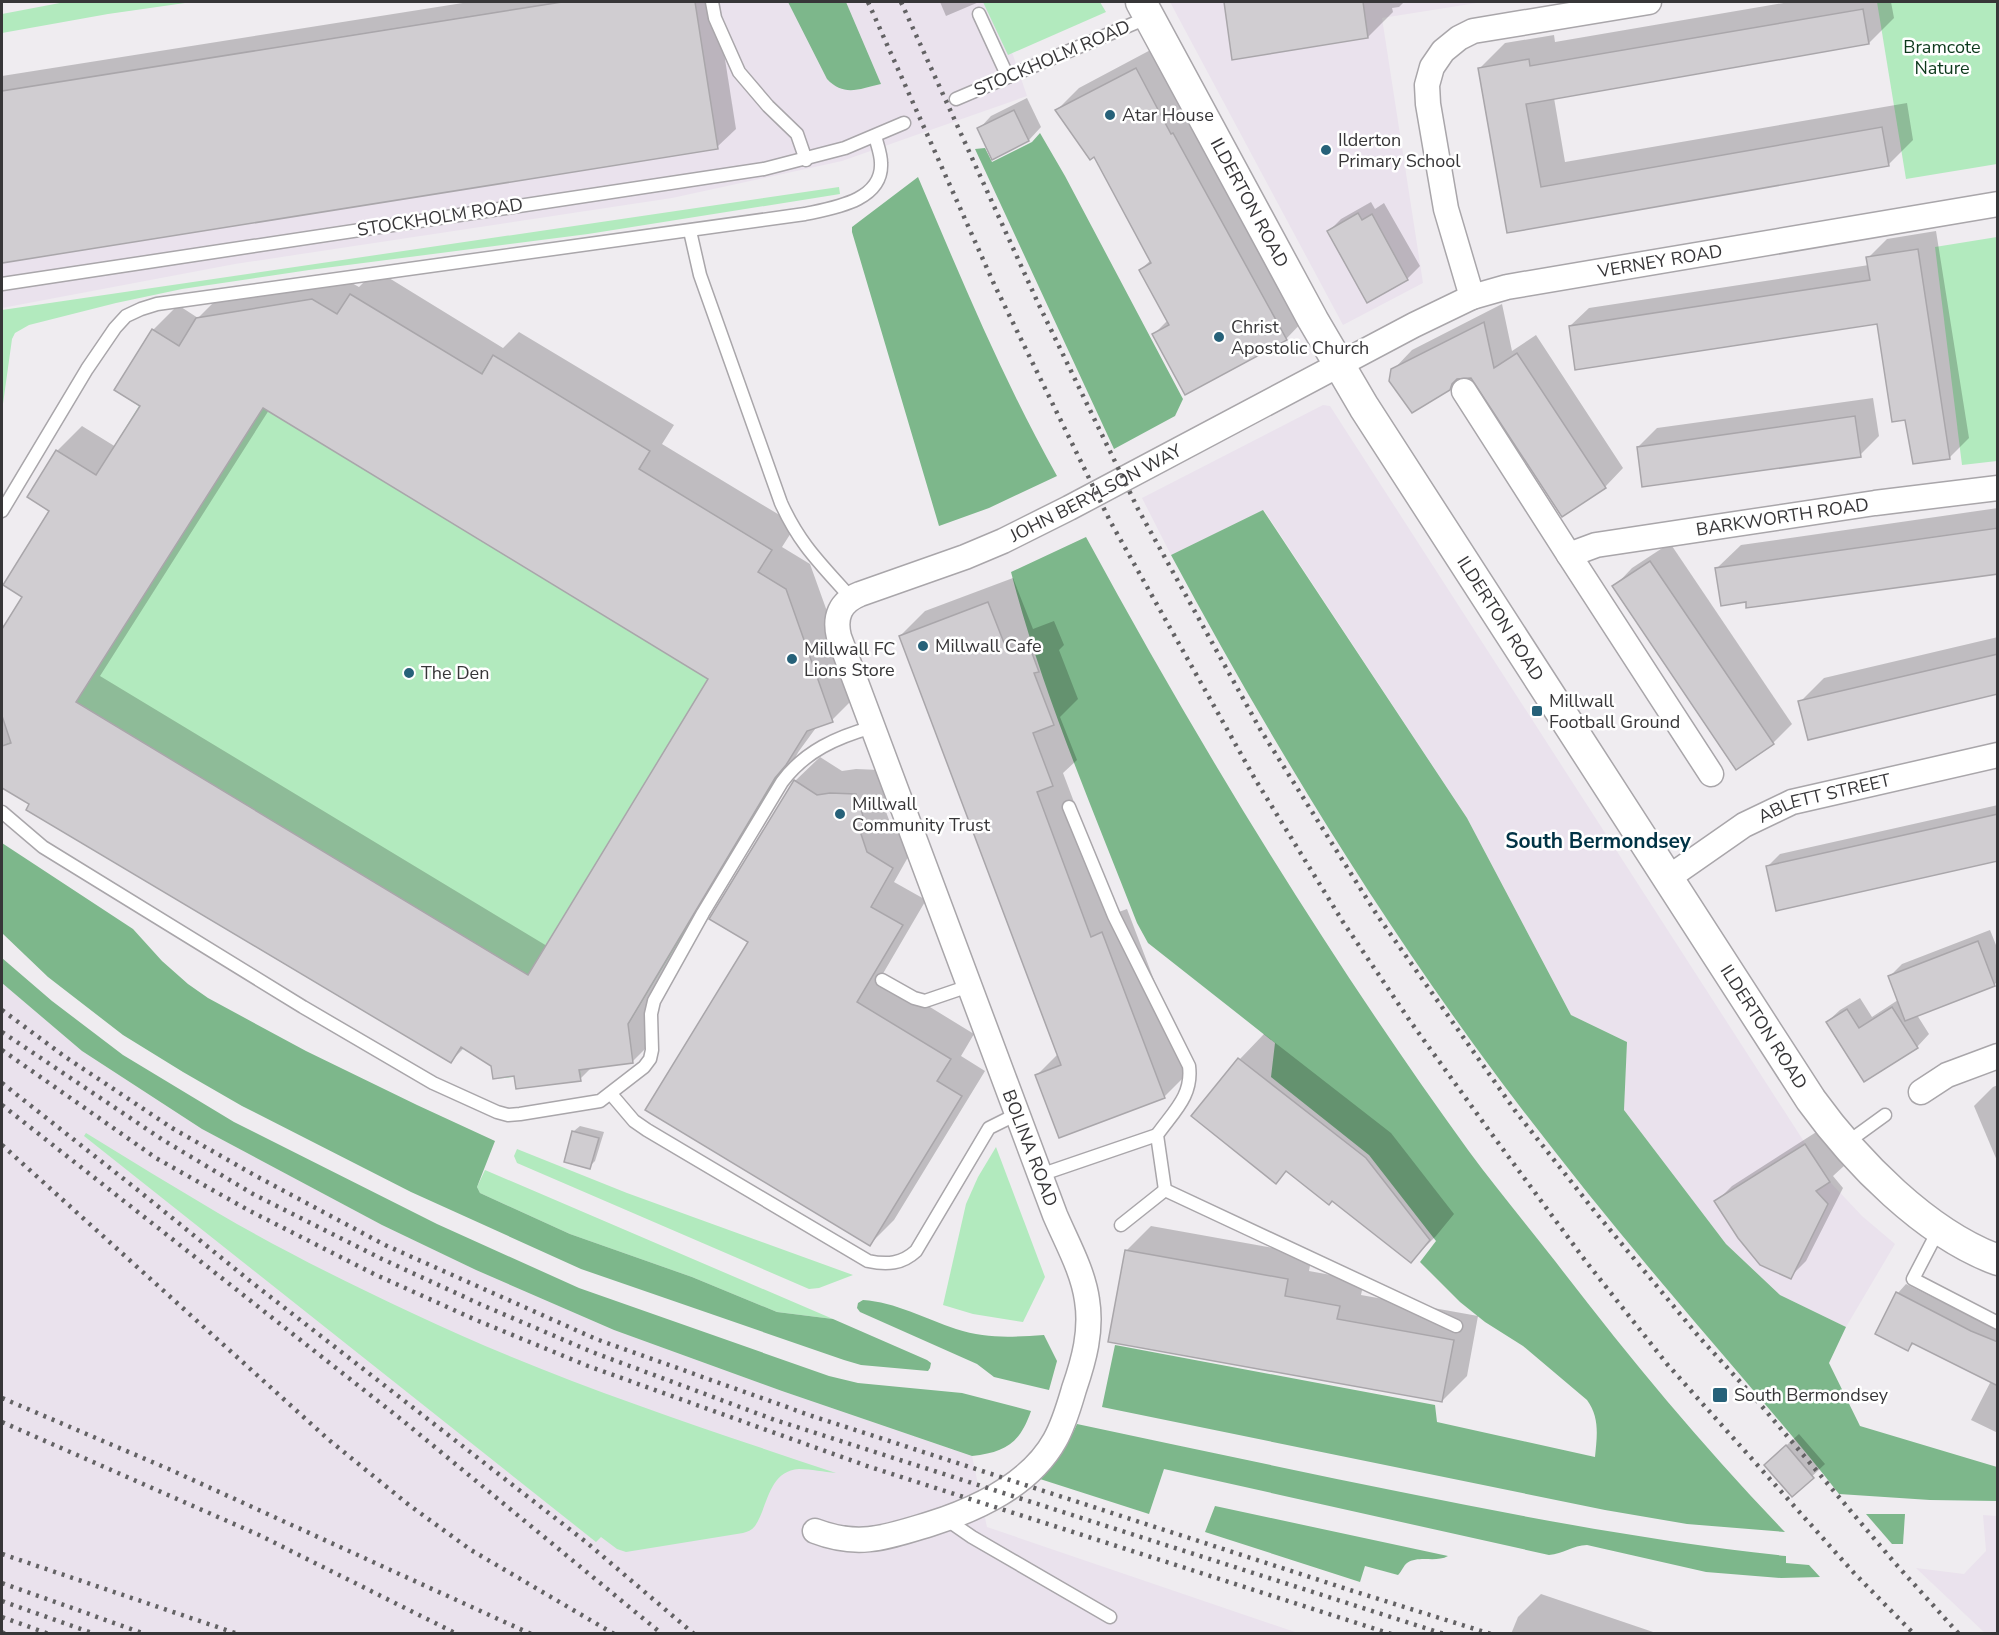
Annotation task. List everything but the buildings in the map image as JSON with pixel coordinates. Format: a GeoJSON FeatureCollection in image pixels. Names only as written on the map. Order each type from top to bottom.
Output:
{"type":"FeatureCollection","features":[{"type":"Feature","properties":{"kind":"street"},"geometry":{"type":"LineString","coordinates":[[1473,297],[1446,209],[1427,85],[1432,67],[1443,51],[1459,38],[1473,31],[1590,6],[1649,2]]}},
{"type":"Feature","properties":{"kind":"street","name":"ILDERTON ROAD"},"geometry":{"type":"LineString","coordinates":[[1145,9],[1339,365],[1388,445],[1811,1100],[1845,1144],[1897,1195],[1939,1229],[1973,1250],[1998,1260]]}},
{"type":"Feature","properties":{"kind":"street","name":"VERNEY ROAD"},"geometry":{"type":"LineString","coordinates":[[1339,365],[1414,324],[1473,297],[1507,286],[1998,204]]}},
{"type":"Feature","properties":{"kind":"street","name":"JOHN BERYLSON WAY"},"geometry":{"type":"LineString","coordinates":[[848,600],[1003,541],[1339,365]]}},
{"type":"Feature","properties":{"kind":"street"},"geometry":{"type":"LineString","coordinates":[[1464,391],[1711,774]]}},
{"type":"Feature","properties":{"kind":"street","name":"BARKWORTH ROAD"},"geometry":{"type":"LineString","coordinates":[[1569,555],[1596,545],[1875,503],[1998,488]]}},
{"type":"Feature","properties":{"kind":"street","name":"BOLINA ROAD"},"geometry":{"type":"LineString","coordinates":[[815,1532],[840,1540],[862,1540],[902,1532],[946,1519],[981,1504],[1028,1473],[1038,1464],[1055,1439],[1081,1370],[1089,1318],[1087,1297],[1073,1255],[1017,1114],[837,629],[838,615],[848,600]]}},
{"type":"Feature","properties":{"kind":"street","name":"ABLETT STREET"},"geometry":{"type":"LineString","coordinates":[[1668,878],[1744,825],[1792,802],[1998,755]]}},
{"type":"Feature","properties":{"kind":"street"},"geometry":{"type":"LineString","coordinates":[[1921,1092],[1947,1075],[1998,1056]]}},
{"type":"Feature","properties":{"kind":"lane"},"geometry":{"type":"LineString","coordinates":[[712,2],[716,18],[739,72],[768,106],[797,134],[806,160]]}},
{"type":"Feature","properties":{"kind":"lane","name":"STOCKHOLM ROAD"},"geometry":{"type":"LineString","coordinates":[[956,99],[1008,77],[1145,9]]}},
{"type":"Feature","properties":{"kind":"lane"},"geometry":{"type":"LineString","coordinates":[[979,14],[1008,77]]}},
{"type":"Feature","properties":{"kind":"lane","name":"STOCKHOLM ROAD"},"geometry":{"type":"LineString","coordinates":[[2,284],[764,169],[806,160],[845,148],[904,123]]}},
{"type":"Feature","properties":{"kind":"lane"},"geometry":{"type":"LineString","coordinates":[[2,511],[87,369],[115,328],[126,316],[141,309],[157,304],[806,214],[843,205],[858,199],[869,191],[881,172],[875,136]]}},
{"type":"Feature","properties":{"kind":"lane"},"geometry":{"type":"LineString","coordinates":[[690,231],[700,275],[781,503],[798,537],[848,600]]}},
{"type":"Feature","properties":{"kind":"lane"},"geometry":{"type":"LineString","coordinates":[[2,812],[43,847],[293,1000],[452,1093],[508,1115],[600,1101],[644,1067],[650,1059],[652,1050],[651,1014],[654,1001],[703,913],[782,782],[795,766],[828,742],[873,727]]}},
{"type":"Feature","properties":{"kind":"lane"},"geometry":{"type":"LineString","coordinates":[[1040,1175],[1157,1135],[1190,1086],[1189,1066],[1114,916],[1069,807]]}},
{"type":"Feature","properties":{"kind":"lane"},"geometry":{"type":"LineString","coordinates":[[882,980],[924,1001],[969,986]]}},
{"type":"Feature","properties":{"kind":"lane"},"geometry":{"type":"LineString","coordinates":[[611,1094],[630,1116],[647,1130],[868,1262],[878,1264],[900,1262],[916,1251],[989,1128],[1017,1114]]}},
{"type":"Feature","properties":{"kind":"lane"},"geometry":{"type":"LineString","coordinates":[[1845,1144],[1885,1115]]}},
{"type":"Feature","properties":{"kind":"lane"},"geometry":{"type":"LineString","coordinates":[[1157,1135],[1165,1190]]}},
{"type":"Feature","properties":{"kind":"lane"},"geometry":{"type":"LineString","coordinates":[[1121,1225],[1165,1190]]}},
{"type":"Feature","properties":{"kind":"lane"},"geometry":{"type":"LineString","coordinates":[[1165,1190],[1456,1326]]}},
{"type":"Feature","properties":{"kind":"lane"},"geometry":{"type":"LineString","coordinates":[[1939,1229],[1913,1279],[1998,1323]]}},
{"type":"Feature","properties":{"kind":"lane"},"geometry":{"type":"LineString","coordinates":[[946,1519],[972,1537],[1110,1617]]}},
{"type":"Feature","properties":{"kind":"shaded area"},"geometry":{"type":"Polygon","coordinates":[[[556,2],[987,2],[1013,55],[1027,96],[842,161],[672,198],[235,264],[2,308],[2,91],[556,2]]]}},
{"type":"Feature","properties":{"kind":"shaded area","name":"Ilderton Primary School"},"geometry":{"type":"Polygon","coordinates":[[[1170,2],[1483,2],[1382,18],[1423,283],[1343,325],[1170,2]]]}},
{"type":"Feature","properties":{"kind":"shaded area"},"geometry":{"type":"Polygon","coordinates":[[[1323,405],[1330,406],[1830,1182],[1862,1216],[1895,1244],[1846,1327],[1780,1295],[1726,1244],[1624,1110],[1627,1042],[1571,1015],[1467,818],[1264,510],[1171,555],[1142,498],[1323,405]]]}},
{"type":"Feature","properties":{"kind":"shaded area"},"geometry":{"type":"Polygon","coordinates":[[[2,983],[82,1051],[202,1129],[382,1225],[476,1270],[614,1330],[972,1456],[987,1527],[1298,1633],[2,1633],[2,983]]]}},
{"type":"Feature","properties":{"kind":"shaded area"},"geometry":{"type":"Polygon","coordinates":[[[1983,1515],[1997,1516],[1997,1633],[1985,1633],[1916,1568],[1964,1574],[1986,1551],[1983,1515]]]}},
{"type":"Feature","properties":{"kind":"green space"},"geometry":{"type":"Polygon","coordinates":[[[65,2],[192,2],[2,33],[2,14],[65,2]]]}},
{"type":"Feature","properties":{"kind":"green space"},"geometry":{"type":"Polygon","coordinates":[[[788,2],[846,2],[881,84],[852,90],[833,85],[827,79],[788,2]]]}},
{"type":"Feature","properties":{"kind":"green space"},"geometry":{"type":"Polygon","coordinates":[[[983,2],[1100,2],[1106,12],[1008,55],[983,2]]]}},
{"type":"Feature","properties":{"kind":"green space","name":"Bramcote Nature"},"geometry":{"type":"Polygon","coordinates":[[[1877,2],[1997,2],[1997,164],[1906,179],[1877,2]]]}},
{"type":"Feature","properties":{"kind":"green space"},"geometry":{"type":"Polygon","coordinates":[[[1040,133],[1183,399],[1175,416],[1114,449],[975,149],[985,148],[992,162],[1032,142],[1040,133]]]}},
{"type":"Feature","properties":{"kind":"green space"},"geometry":{"type":"Polygon","coordinates":[[[918,177],[1001,366],[1057,476],[989,508],[939,526],[852,232],[852,227],[918,177]]]}},
{"type":"Feature","properties":{"kind":"green space"},"geometry":{"type":"Polygon","coordinates":[[[839,187],[840,194],[588,234],[182,289],[29,325],[15,333],[12,339],[2,411],[2,310],[839,187]]]}},
{"type":"Feature","properties":{"kind":"green space"},"geometry":{"type":"Polygon","coordinates":[[[1997,237],[1997,461],[1962,465],[1935,247],[1997,237]]]}},
{"type":"Feature","properties":{"kind":"green space","name":"The Den"},"geometry":{"type":"Polygon","coordinates":[[[350,294],[481,374],[493,355],[650,451],[639,469],[772,550],[758,572],[786,589],[833,722],[806,731],[623,1033],[630,1038],[633,1063],[580,1070],[581,1081],[516,1089],[514,1077],[493,1079],[490,1056],[472,1045],[468,1052],[460,1047],[451,1063],[26,810],[29,804],[2,788],[2,746],[11,742],[2,716],[2,629],[139,406],[114,390],[152,329],[179,346],[196,318],[312,299],[337,314],[350,294]]]}},
{"type":"Feature","properties":{"kind":"green space"},"geometry":{"type":"Polygon","coordinates":[[[1263,510],[1467,818],[1571,1015],[1627,1042],[1624,1110],[1726,1244],[1780,1295],[1846,1327],[1829,1363],[1860,1426],[1997,1467],[1997,1501],[1930,1500],[1839,1494],[1610,1221],[1536,1128],[1470,1039],[1378,905],[1291,767],[1171,555],[1263,510]]]}},
{"type":"Feature","properties":{"kind":"green space"},"geometry":{"type":"Polygon","coordinates":[[[1086,537],[1174,695],[1267,850],[1365,1002],[1416,1076],[1489,1178],[1610,1331],[1724,1467],[1785,1532],[1687,1524],[1605,1510],[1102,1407],[1115,1345],[1435,1405],[1437,1422],[1595,1457],[1597,1427],[1587,1400],[1523,1346],[1485,1322],[1460,1302],[1420,1262],[1436,1241],[1369,1155],[1271,1077],[1275,1043],[1148,943],[1137,923],[1069,749],[1037,661],[1011,572],[1086,537]]]}},
{"type":"Feature","properties":{"kind":"green space"},"geometry":{"type":"Polygon","coordinates":[[[2,843],[133,929],[162,961],[208,998],[306,1051],[495,1141],[477,1187],[480,1193],[570,1234],[692,1277],[777,1312],[833,1319],[927,1360],[931,1363],[930,1368],[928,1371],[861,1365],[581,1269],[411,1192],[242,1106],[123,1035],[48,977],[2,933],[2,843]]]}},
{"type":"Feature","properties":{"kind":"green space"},"geometry":{"type":"Polygon","coordinates":[[[2,958],[52,1001],[123,1055],[234,1122],[437,1224],[579,1288],[829,1376],[858,1383],[962,1393],[1031,1411],[1027,1422],[1010,1444],[994,1452],[972,1456],[614,1330],[476,1270],[382,1225],[202,1129],[82,1051],[2,983],[2,958]]]}},
{"type":"Feature","properties":{"kind":"green space"},"geometry":{"type":"Polygon","coordinates":[[[86,1133],[266,1240],[363,1290],[464,1337],[569,1380],[836,1473],[799,1469],[781,1476],[770,1491],[755,1526],[745,1533],[626,1552],[617,1549],[601,1537],[596,1542],[84,1136],[86,1133]]]}},
{"type":"Feature","properties":{"kind":"green space"},"geometry":{"type":"Polygon","coordinates":[[[996,1147],[1045,1277],[1023,1322],[973,1314],[943,1305],[966,1204],[978,1177],[996,1147]]]}},
{"type":"Feature","properties":{"kind":"green space"},"geometry":{"type":"Polygon","coordinates":[[[517,1149],[627,1193],[853,1275],[819,1288],[809,1289],[517,1163],[514,1156],[517,1149]]]}},
{"type":"Feature","properties":{"kind":"green space"},"geometry":{"type":"Polygon","coordinates":[[[485,1170],[833,1319],[777,1312],[692,1277],[570,1234],[480,1193],[477,1187],[485,1170]]]}},
{"type":"Feature","properties":{"kind":"green space"},"geometry":{"type":"Polygon","coordinates":[[[863,1300],[899,1307],[956,1329],[978,1334],[1010,1337],[1044,1335],[1057,1361],[1049,1390],[994,1377],[977,1364],[860,1312],[857,1308],[858,1303],[863,1300]]]}},
{"type":"Feature","properties":{"kind":"green space"},"geometry":{"type":"Polygon","coordinates":[[[1077,1424],[1360,1484],[1545,1520],[1689,1544],[1786,1556],[1786,1563],[1809,1565],[1820,1577],[1781,1578],[1706,1572],[1587,1545],[1549,1555],[1164,1469],[1149,1514],[1040,1479],[1061,1454],[1077,1424]]]}},
{"type":"Feature","properties":{"kind":"green space"},"geometry":{"type":"Polygon","coordinates":[[[1215,1506],[1448,1556],[1412,1561],[1406,1564],[1398,1575],[1365,1566],[1360,1582],[1205,1532],[1215,1506]]]}},
{"type":"Feature","properties":{"kind":"green space"},"geometry":{"type":"Polygon","coordinates":[[[1866,1514],[1905,1514],[1903,1544],[1892,1544],[1866,1514]]]}},
{"type":"Feature","properties":{"kind":"railway"},"geometry":{"type":"LineString","coordinates":[[868,2],[994,284],[1110,521],[1255,779],[1343,922],[1410,1021],[1488,1129],[1584,1259],[1667,1364],[1854,1573],[1914,1634]]}},
{"type":"Feature","properties":{"kind":"railway"},"geometry":{"type":"LineString","coordinates":[[901,2],[1038,303],[1138,509],[1260,729],[1377,915],[1516,1112],[1596,1213],[1700,1338],[1959,1634]]}},
{"type":"Feature","properties":{"kind":"railway"},"geometry":{"type":"LineString","coordinates":[[2,1010],[64,1056],[172,1128],[256,1176],[385,1245],[596,1339],[812,1416],[1491,1634]]}},
{"type":"Feature","properties":{"kind":"railway"},"geometry":{"type":"LineString","coordinates":[[2,1032],[163,1140],[253,1194],[382,1259],[592,1352],[775,1420],[1444,1634]]}},
{"type":"Feature","properties":{"kind":"railway"},"geometry":{"type":"LineString","coordinates":[[2,1050],[156,1158],[248,1210],[374,1274],[476,1320],[588,1366],[867,1466],[1391,1634]]}},
{"type":"Feature","properties":{"kind":"railway"},"geometry":{"type":"LineString","coordinates":[[2,1083],[250,1281],[586,1542],[694,1634]]}},
{"type":"Feature","properties":{"kind":"railway"},"geometry":{"type":"LineString","coordinates":[[2,1105],[402,1420],[662,1634]]}},
{"type":"Feature","properties":{"kind":"railway"},"geometry":{"type":"LineString","coordinates":[[2,1145],[329,1440],[409,1505],[471,1550],[614,1634]]}},
{"type":"Feature","properties":{"kind":"railway"},"geometry":{"type":"LineString","coordinates":[[2,1398],[171,1470],[531,1634]]}},
{"type":"Feature","properties":{"kind":"railway"},"geometry":{"type":"LineString","coordinates":[[2,1422],[259,1535],[457,1634]]}},
{"type":"Feature","properties":{"kind":"railway"},"geometry":{"type":"LineString","coordinates":[[2,1554],[238,1634]]}},
{"type":"Feature","properties":{"kind":"railway"},"geometry":{"type":"LineString","coordinates":[[2,1583],[145,1634]]}},
{"type":"Feature","properties":{"kind":"railway"},"geometry":{"type":"LineString","coordinates":[[2,1601],[95,1634]]}},
{"type":"Feature","properties":{"kind":"railway"},"geometry":{"type":"LineString","coordinates":[[2,1617],[49,1634]]}},
{"type":"Feature","properties":{"kind":"place","name":"Atar House"},"geometry":{"type":"Point","coordinates":[1110,115]}},
{"type":"Feature","properties":{"kind":"place","name":"Ilderton Primary School"},"geometry":{"type":"Point","coordinates":[1326,150]}},
{"type":"Feature","properties":{"kind":"place","name":"Christ Apostolic Church"},"geometry":{"type":"Point","coordinates":[1219,337]}},
{"type":"Feature","properties":{"kind":"place","name":"Millwall Cafe"},"geometry":{"type":"Point","coordinates":[923,646]}},
{"type":"Feature","properties":{"kind":"place","name":"Millwall FC Lions Store"},"geometry":{"type":"Point","coordinates":[792,659]}},
{"type":"Feature","properties":{"kind":"place","name":"The Den"},"geometry":{"type":"Point","coordinates":[409,673]}},
{"type":"Feature","properties":{"kind":"place","name":"Millwall Football Ground"},"geometry":{"type":"Point","coordinates":[1537,711]}},
{"type":"Feature","properties":{"kind":"place","name":"Millwall Community Trust"},"geometry":{"type":"Point","coordinates":[840,814]}},
{"type":"Feature","properties":{"kind":"place","name":"South Bermondsey"},"geometry":{"type":"Point","coordinates":[1720,1395]}},
{"type":"Feature","properties":{"kind":"district","name":"South Bermondsey"},"geometry":{"type":"Point","coordinates":[1598,841]}}]}
